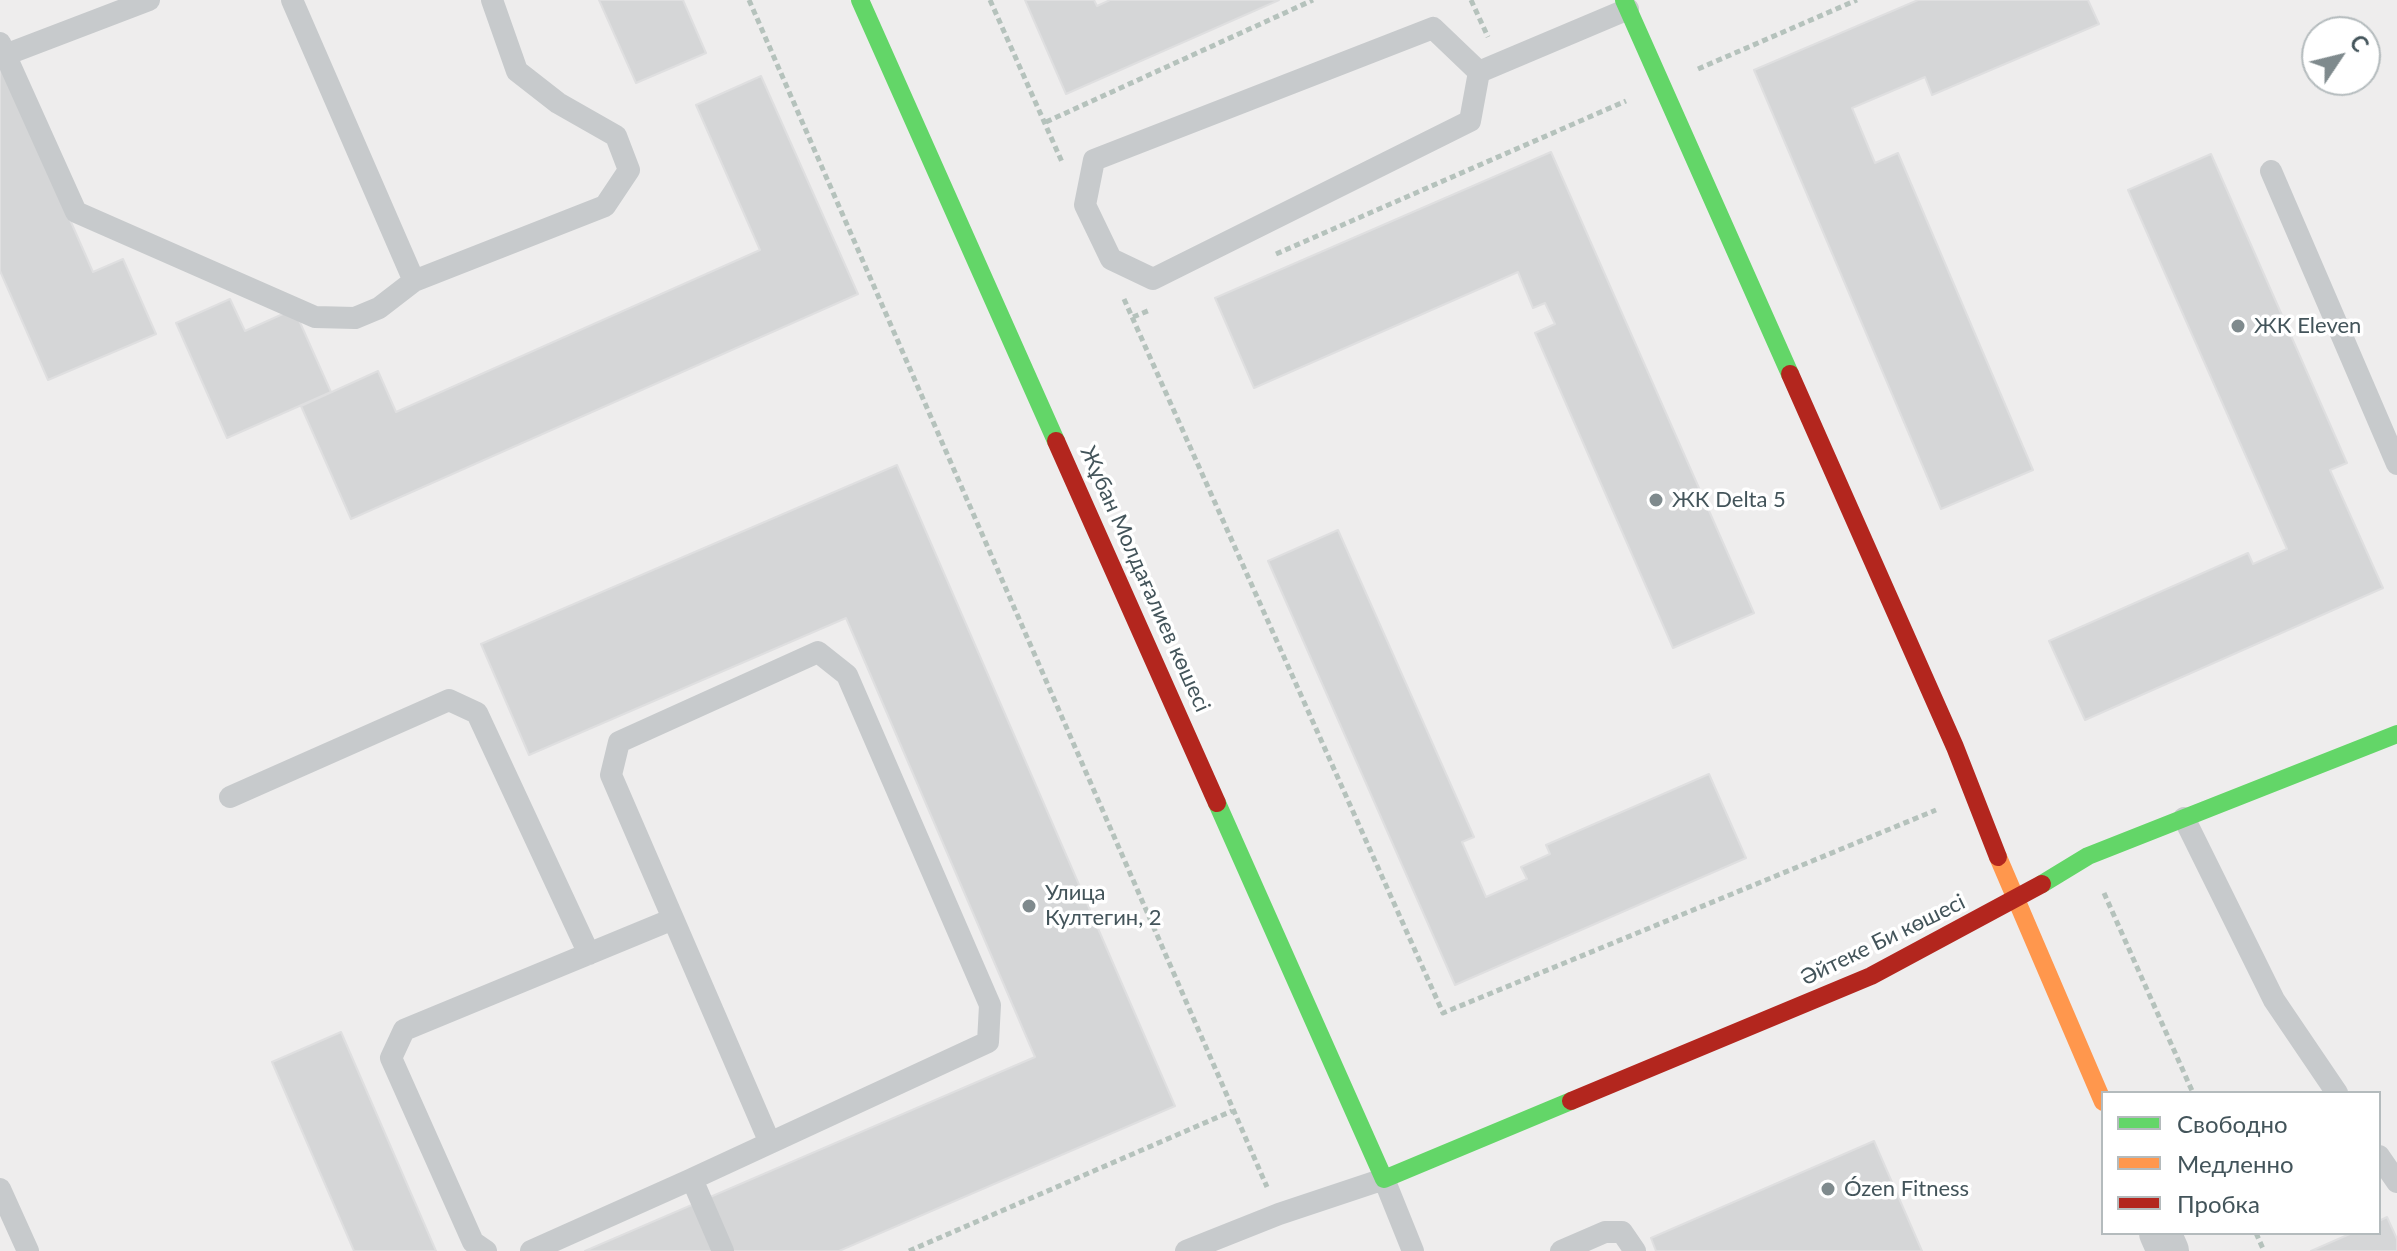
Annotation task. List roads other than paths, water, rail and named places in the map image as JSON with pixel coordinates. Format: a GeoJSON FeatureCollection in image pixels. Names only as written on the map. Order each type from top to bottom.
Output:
{"type":"FeatureCollection","features":[{"type":"Feature","properties":{"kind":"street","name":"Жұбан Молдағалиев көшесі"},"geometry":{"type":"LineString","coordinates":[[860,0],[1384,1179]]}},
{"type":"Feature","properties":{"kind":"street"},"geometry":{"type":"LineString","coordinates":[[1634,3],[1661,85],[1949,732],[2015,901],[2101,1097]]}},
{"type":"Feature","properties":{"kind":"street","name":"Әйтеке Би көшесі"},"geometry":{"type":"LineString","coordinates":[[1384,1179],[1871,976],[2015,901],[2088,856],[2397,734]]}},
{"type":"Feature","properties":{"kind":"lane"},"geometry":{"type":"LineString","coordinates":[[149,0],[3,49],[76,212],[315,317],[355,318],[379,308],[414,281],[605,206],[629,170],[616,136],[558,103],[517,71],[492,0]]}},
{"type":"Feature","properties":{"kind":"lane"},"geometry":{"type":"LineString","coordinates":[[292,0],[414,281]]}},
{"type":"Feature","properties":{"kind":"lane"},"geometry":{"type":"LineString","coordinates":[[1489,68],[1433,28],[1094,160],[1085,205],[1111,259],[1153,279],[1470,121],[1489,68],[1634,3]]}},
{"type":"Feature","properties":{"kind":"lane"},"geometry":{"type":"LineString","coordinates":[[2271,171],[2397,464]]}},
{"type":"Feature","properties":{"kind":"lane"},"geometry":{"type":"LineString","coordinates":[[531,1251],[692,1179],[770,1143],[988,1042],[990,1005],[847,675],[818,652],[619,742],[611,775],[770,1143]]}},
{"type":"Feature","properties":{"kind":"lane"},"geometry":{"type":"LineString","coordinates":[[230,797],[449,700],[477,713],[589,954]]}},
{"type":"Feature","properties":{"kind":"lane"},"geometry":{"type":"LineString","coordinates":[[2184,818],[2274,1000],[2336,1091]]}},
{"type":"Feature","properties":{"kind":"lane"},"geometry":{"type":"LineString","coordinates":[[486,1251],[473,1242],[391,1058],[404,1030],[673,919]]}},
{"type":"Feature","properties":{"kind":"lane"},"geometry":{"type":"LineString","coordinates":[[2381,1159],[2397,1182]]}},
{"type":"Feature","properties":{"kind":"lane"},"geometry":{"type":"LineString","coordinates":[[692,1179],[723,1251]]}},
{"type":"Feature","properties":{"kind":"lane"},"geometry":{"type":"LineString","coordinates":[[1186,1251],[1279,1214],[1384,1179],[1413,1251]]}},
{"type":"Feature","properties":{"kind":"lane"},"geometry":{"type":"LineString","coordinates":[[0,1189],[28,1251]]}},
{"type":"Feature","properties":{"kind":"lane"},"geometry":{"type":"LineString","coordinates":[[1561,1251],[1605,1232],[1622,1232],[1635,1251]]}},
{"type":"Feature","properties":{"kind":"place","name":"ЖК Eleven"},"geometry":{"type":"Point","coordinates":[2238,326]}},
{"type":"Feature","properties":{"kind":"place","name":"ЖК Delta 5"},"geometry":{"type":"Point","coordinates":[1656,500]}},
{"type":"Feature","properties":{"kind":"place","name":"Улица Култегин, 2"},"geometry":{"type":"Point","coordinates":[1029,906]}},
{"type":"Feature","properties":{"kind":"place","name":"Ózen Fitness"},"geometry":{"type":"Point","coordinates":[1828,1189]}}]}
